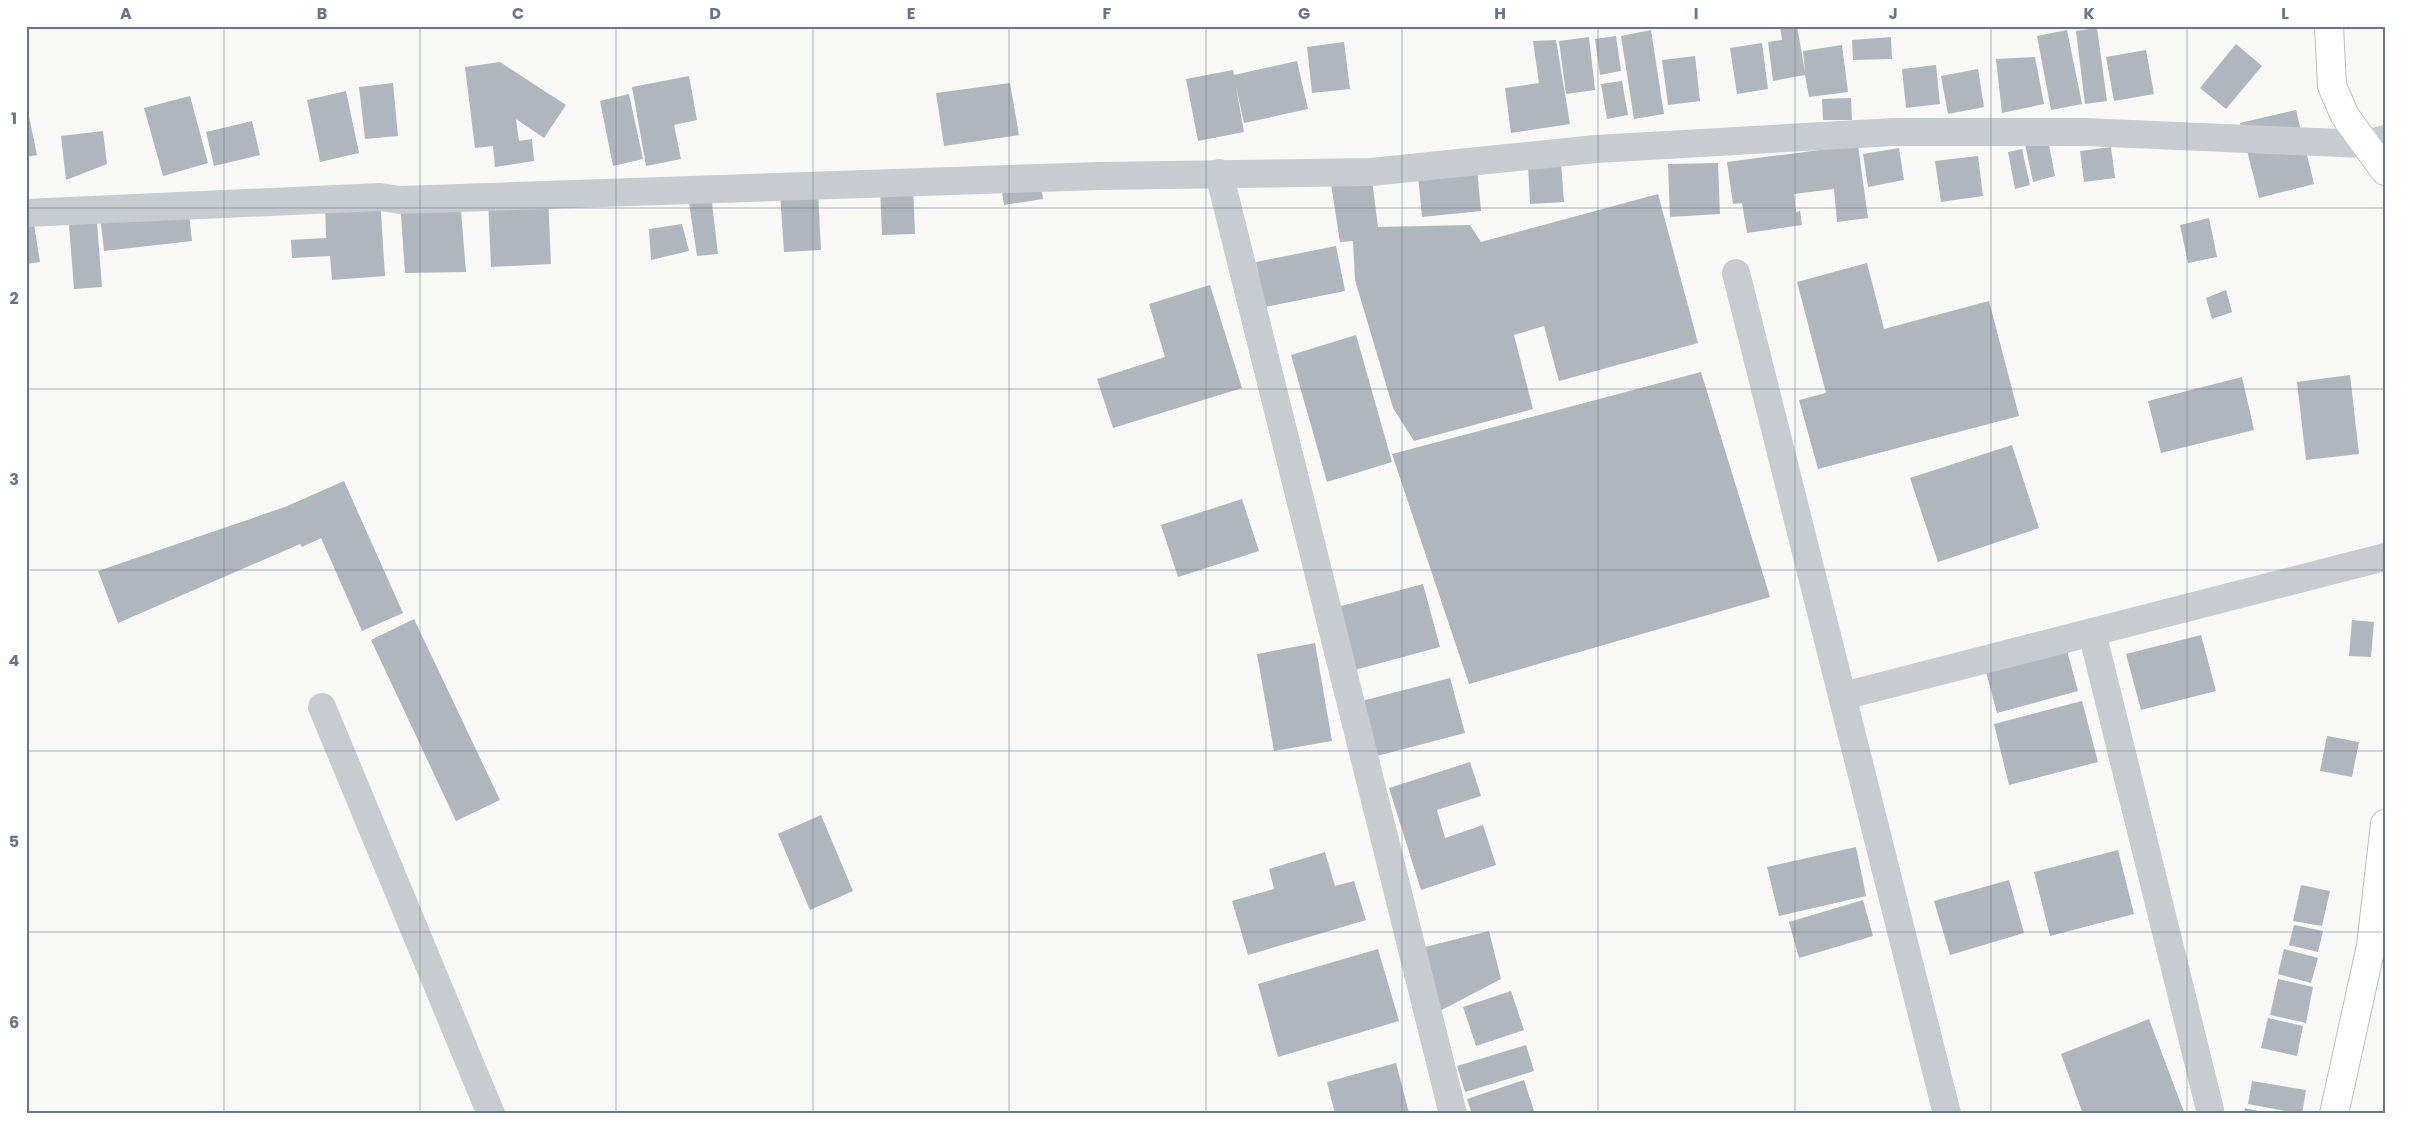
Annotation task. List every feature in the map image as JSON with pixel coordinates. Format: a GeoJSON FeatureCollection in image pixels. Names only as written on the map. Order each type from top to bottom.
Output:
{"type":"FeatureCollection","features":[{"type":"Feature","properties":{"kind":"main road"},"geometry":{"type":"LineString","coordinates":[[2329,26],[2332,86],[2345,116],[2375,141],[2385,171]]}},
{"type":"Feature","properties":{"kind":"main road"},"geometry":{"type":"LineString","coordinates":[[2334,1114],[2378,944],[2385,824]]}},
{"type":"Feature","properties":{"kind":"street"},"geometry":{"type":"LineString","coordinates":[[26,212],[380,196],[400,200],[1219,173],[1371,172],[1596,148],[1893,132],[2085,132],[2375,141]]}},
{"type":"Feature","properties":{"kind":"street"},"geometry":{"type":"LineString","coordinates":[[1219,173],[1453,1114]]}},
{"type":"Feature","properties":{"kind":"street"},"geometry":{"type":"LineString","coordinates":[[1736,273],[1947,1114]]}},
{"type":"Feature","properties":{"kind":"street"},"geometry":{"type":"LineString","coordinates":[[1843,696],[2385,557]]}},
{"type":"Feature","properties":{"kind":"street"},"geometry":{"type":"LineString","coordinates":[[2092,632],[2210,1110]]}},
{"type":"Feature","properties":{"kind":"street"},"geometry":{"type":"LineString","coordinates":[[322,707],[491,1114]]}},
{"type":"Feature","properties":{"kind":"building"},"geometry":{"type":"Polygon","coordinates":[[[1780,26],[1797,26],[1805,72],[1803,51],[1842,45],[1848,92],[1809,97],[1805,75],[1773,81],[1768,42],[1782,40],[1780,26]]]}},
{"type":"Feature","properties":{"kind":"building"},"geometry":{"type":"Polygon","coordinates":[[[2097,28],[2107,101],[2085,104],[2076,31],[2097,28]]]}},
{"type":"Feature","properties":{"kind":"building"},"geometry":{"type":"Polygon","coordinates":[[[1651,30],[1664,114],[1634,119],[1621,36],[1651,30]]]}},
{"type":"Feature","properties":{"kind":"building"},"geometry":{"type":"Polygon","coordinates":[[[2067,30],[2082,104],[2051,110],[2037,36],[2067,30]]]}},
{"type":"Feature","properties":{"kind":"building"},"geometry":{"type":"Polygon","coordinates":[[[1616,36],[1621,71],[1600,75],[1595,39],[1616,36]]]}},
{"type":"Feature","properties":{"kind":"building"},"geometry":{"type":"Polygon","coordinates":[[[1589,37],[1595,90],[1566,94],[1559,41],[1589,37]]]}},
{"type":"Feature","properties":{"kind":"building"},"geometry":{"type":"Polygon","coordinates":[[[1891,37],[1892,59],[1853,60],[1852,40],[1891,37]]]}},
{"type":"Feature","properties":{"kind":"building"},"geometry":{"type":"Polygon","coordinates":[[[1556,40],[1570,124],[1511,133],[1505,88],[1539,83],[1533,41],[1556,40]]]}},
{"type":"Feature","properties":{"kind":"building"},"geometry":{"type":"Polygon","coordinates":[[[1344,42],[1350,89],[1312,93],[1307,47],[1344,42]]]}},
{"type":"Feature","properties":{"kind":"building"},"geometry":{"type":"Polygon","coordinates":[[[1762,43],[1768,89],[1737,94],[1730,48],[1762,43]]]}},
{"type":"Feature","properties":{"kind":"building"},"geometry":{"type":"Polygon","coordinates":[[[2236,44],[2262,66],[2226,109],[2200,88],[2236,44]]]}},
{"type":"Feature","properties":{"kind":"building"},"geometry":{"type":"Polygon","coordinates":[[[2146,50],[2154,94],[2114,101],[2106,57],[2146,50]]]}},
{"type":"Feature","properties":{"kind":"building"},"geometry":{"type":"Polygon","coordinates":[[[1695,56],[1700,101],[1668,105],[1662,60],[1695,56]]]}},
{"type":"Feature","properties":{"kind":"building"},"geometry":{"type":"Polygon","coordinates":[[[2035,57],[2044,104],[2002,113],[1996,59],[2035,57]]]}},
{"type":"Feature","properties":{"kind":"building"},"geometry":{"type":"Polygon","coordinates":[[[1297,61],[1308,109],[1244,123],[1236,87],[1244,132],[1198,141],[1186,79],[1233,70],[1234,75],[1297,61]]]}},
{"type":"Feature","properties":{"kind":"building"},"geometry":{"type":"Polygon","coordinates":[[[500,62],[566,105],[544,138],[516,119],[519,141],[532,139],[534,161],[495,167],[493,146],[475,148],[465,67],[500,62]]]}},
{"type":"Feature","properties":{"kind":"building"},"geometry":{"type":"Polygon","coordinates":[[[1936,65],[1940,104],[1906,108],[1902,69],[1936,65]]]}},
{"type":"Feature","properties":{"kind":"building"},"geometry":{"type":"Polygon","coordinates":[[[1978,69],[1984,107],[1948,114],[1941,76],[1978,69]]]}},
{"type":"Feature","properties":{"kind":"building"},"geometry":{"type":"Polygon","coordinates":[[[689,76],[697,120],[674,125],[681,159],[646,166],[632,87],[689,76]]]}},
{"type":"Feature","properties":{"kind":"building"},"geometry":{"type":"Polygon","coordinates":[[[1622,81],[1628,115],[1607,119],[1601,84],[1622,81]]]}},
{"type":"Feature","properties":{"kind":"building"},"geometry":{"type":"Polygon","coordinates":[[[393,83],[398,136],[365,139],[359,87],[393,83]]]}},
{"type":"Feature","properties":{"kind":"building"},"geometry":{"type":"Polygon","coordinates":[[[1010,83],[1019,135],[944,146],[936,93],[1010,83]]]}},
{"type":"Feature","properties":{"kind":"building"},"geometry":{"type":"Polygon","coordinates":[[[346,91],[359,153],[320,162],[307,100],[346,91]]]}},
{"type":"Feature","properties":{"kind":"building"},"geometry":{"type":"Polygon","coordinates":[[[629,94],[643,159],[613,166],[600,101],[629,94]]]}},
{"type":"Feature","properties":{"kind":"building"},"geometry":{"type":"Polygon","coordinates":[[[190,96],[208,163],[163,176],[144,108],[190,96]]]}},
{"type":"Feature","properties":{"kind":"building"},"geometry":{"type":"Polygon","coordinates":[[[1851,98],[1852,120],[1823,120],[1822,99],[1851,98]]]}},
{"type":"Feature","properties":{"kind":"building"},"geometry":{"type":"Polygon","coordinates":[[[26,102],[37,155],[26,157],[26,102]]]}},
{"type":"Feature","properties":{"kind":"building"},"geometry":{"type":"Polygon","coordinates":[[[2296,110],[2314,184],[2259,198],[2240,123],[2296,110]]]}},
{"type":"Feature","properties":{"kind":"building"},"geometry":{"type":"Polygon","coordinates":[[[252,121],[260,155],[214,166],[206,132],[252,121]]]}},
{"type":"Feature","properties":{"kind":"building"},"geometry":{"type":"Polygon","coordinates":[[[103,131],[107,164],[66,180],[61,136],[103,131]]]}},
{"type":"Feature","properties":{"kind":"building"},"geometry":{"type":"Polygon","coordinates":[[[2048,140],[2055,176],[2033,182],[2025,144],[2048,140]]]}},
{"type":"Feature","properties":{"kind":"building"},"geometry":{"type":"Polygon","coordinates":[[[1858,145],[1868,218],[1837,222],[1834,189],[1794,194],[1796,212],[1800,211],[1802,225],[1747,233],[1742,203],[1733,204],[1727,162],[1858,145]]]}},
{"type":"Feature","properties":{"kind":"building"},"geometry":{"type":"Polygon","coordinates":[[[2111,147],[2115,178],[2084,182],[2080,151],[2111,147]]]}},
{"type":"Feature","properties":{"kind":"building"},"geometry":{"type":"Polygon","coordinates":[[[1899,148],[1904,180],[1868,187],[1863,154],[1899,148]]]}},
{"type":"Feature","properties":{"kind":"building"},"geometry":{"type":"Polygon","coordinates":[[[2022,149],[2030,185],[2015,189],[2008,152],[2022,149]]]}},
{"type":"Feature","properties":{"kind":"building"},"geometry":{"type":"Polygon","coordinates":[[[1978,156],[1983,196],[1941,202],[1935,161],[1978,156]]]}},
{"type":"Feature","properties":{"kind":"building"},"geometry":{"type":"Polygon","coordinates":[[[1561,163],[1564,202],[1530,204],[1528,165],[1561,163]]]}},
{"type":"Feature","properties":{"kind":"building"},"geometry":{"type":"Polygon","coordinates":[[[1718,163],[1720,214],[1670,217],[1668,164],[1718,163]]]}},
{"type":"Feature","properties":{"kind":"building"},"geometry":{"type":"Polygon","coordinates":[[[1477,168],[1481,211],[1422,217],[1418,175],[1477,168]]]}},
{"type":"Feature","properties":{"kind":"building"},"geometry":{"type":"Polygon","coordinates":[[[1329,171],[1371,172],[1378,227],[1470,225],[1481,242],[1658,194],[1698,343],[1559,381],[1544,326],[1514,335],[1533,409],[1414,441],[1393,408],[1355,280],[1353,241],[1340,242],[1329,171]]]}},
{"type":"Feature","properties":{"kind":"building"},"geometry":{"type":"Polygon","coordinates":[[[1040,178],[1043,199],[1004,205],[1001,185],[1040,178]]]}},
{"type":"Feature","properties":{"kind":"building"},"geometry":{"type":"Polygon","coordinates":[[[913,186],[915,234],[882,235],[880,188],[913,186]]]}},
{"type":"Feature","properties":{"kind":"building"},"geometry":{"type":"Polygon","coordinates":[[[818,191],[821,250],[784,252],[780,193],[818,191]]]}},
{"type":"Feature","properties":{"kind":"building"},"geometry":{"type":"Polygon","coordinates":[[[711,194],[718,254],[697,256],[688,196],[711,194]]]}},
{"type":"Feature","properties":{"kind":"building"},"geometry":{"type":"Polygon","coordinates":[[[548,195],[551,264],[491,267],[488,198],[548,195]]]}},
{"type":"Feature","properties":{"kind":"building"},"geometry":{"type":"Polygon","coordinates":[[[380,197],[385,276],[332,280],[330,256],[292,258],[291,240],[326,238],[325,200],[380,197]]]}},
{"type":"Feature","properties":{"kind":"building"},"geometry":{"type":"Polygon","coordinates":[[[460,198],[466,272],[405,273],[400,200],[460,198]]]}},
{"type":"Feature","properties":{"kind":"building"},"geometry":{"type":"Polygon","coordinates":[[[188,205],[192,241],[104,251],[100,215],[188,205]]]}},
{"type":"Feature","properties":{"kind":"building"},"geometry":{"type":"Polygon","coordinates":[[[96,210],[102,287],[74,289],[68,212],[96,210]]]}},
{"type":"Feature","properties":{"kind":"building"},"geometry":{"type":"Polygon","coordinates":[[[33,218],[40,262],[26,264],[26,219],[33,218]]]}},
{"type":"Feature","properties":{"kind":"building"},"geometry":{"type":"Polygon","coordinates":[[[2209,218],[2217,257],[2188,263],[2180,225],[2209,218]]]}},
{"type":"Feature","properties":{"kind":"building"},"geometry":{"type":"Polygon","coordinates":[[[682,224],[689,251],[651,260],[649,229],[682,224]]]}},
{"type":"Feature","properties":{"kind":"building"},"geometry":{"type":"Polygon","coordinates":[[[1336,246],[1345,291],[1265,307],[1256,262],[1336,246]]]}},
{"type":"Feature","properties":{"kind":"building"},"geometry":{"type":"Polygon","coordinates":[[[1867,263],[1884,329],[1989,301],[2019,416],[1818,469],[1799,400],[1826,393],[1797,282],[1867,263]]]}},
{"type":"Feature","properties":{"kind":"building"},"geometry":{"type":"Polygon","coordinates":[[[1210,285],[1242,388],[1113,428],[1097,379],[1165,357],[1149,304],[1210,285]]]}},
{"type":"Feature","properties":{"kind":"building"},"geometry":{"type":"Polygon","coordinates":[[[2226,290],[2232,312],[2212,319],[2206,298],[2226,290]]]}},
{"type":"Feature","properties":{"kind":"building"},"geometry":{"type":"Polygon","coordinates":[[[1356,335],[1392,462],[1327,482],[1291,355],[1356,335]]]}},
{"type":"Feature","properties":{"kind":"building"},"geometry":{"type":"Polygon","coordinates":[[[1701,372],[1770,597],[1469,684],[1392,454],[1701,372]]]}},
{"type":"Feature","properties":{"kind":"building"},"geometry":{"type":"Polygon","coordinates":[[[2350,375],[2359,454],[2306,460],[2297,382],[2350,375]]]}},
{"type":"Feature","properties":{"kind":"building"},"geometry":{"type":"Polygon","coordinates":[[[2242,377],[2254,430],[2161,453],[2148,401],[2242,377]]]}},
{"type":"Feature","properties":{"kind":"building"},"geometry":{"type":"Polygon","coordinates":[[[2012,445],[2039,528],[1938,562],[1910,478],[2012,445]]]}},
{"type":"Feature","properties":{"kind":"building"},"geometry":{"type":"Polygon","coordinates":[[[344,481],[403,613],[362,631],[321,538],[302,547],[300,544],[118,623],[98,571],[285,507],[344,481]]]}},
{"type":"Feature","properties":{"kind":"building"},"geometry":{"type":"Polygon","coordinates":[[[1242,499],[1259,551],[1178,577],[1161,525],[1242,499]]]}},
{"type":"Feature","properties":{"kind":"building"},"geometry":{"type":"Polygon","coordinates":[[[1423,584],[1440,647],[1351,671],[1334,608],[1423,584]]]}},
{"type":"Feature","properties":{"kind":"building"},"geometry":{"type":"Polygon","coordinates":[[[414,619],[500,800],[456,821],[371,640],[414,619]]]}},
{"type":"Feature","properties":{"kind":"building"},"geometry":{"type":"Polygon","coordinates":[[[2352,620],[2374,622],[2371,657],[2349,656],[2352,620]]]}},
{"type":"Feature","properties":{"kind":"building"},"geometry":{"type":"Polygon","coordinates":[[[2201,635],[2216,691],[2141,710],[2126,654],[2201,635]]]}},
{"type":"Feature","properties":{"kind":"building"},"geometry":{"type":"Polygon","coordinates":[[[1315,643],[1332,741],[1274,751],[1257,654],[1315,643]]]}},
{"type":"Feature","properties":{"kind":"building"},"geometry":{"type":"Polygon","coordinates":[[[2066,647],[2078,691],[1997,713],[1985,668],[2066,647]]]}},
{"type":"Feature","properties":{"kind":"building"},"geometry":{"type":"Polygon","coordinates":[[[1450,678],[1465,733],[1373,757],[1358,702],[1450,678]]]}},
{"type":"Feature","properties":{"kind":"building"},"geometry":{"type":"Polygon","coordinates":[[[2082,701],[2098,762],[2009,785],[1994,724],[2082,701]]]}},
{"type":"Feature","properties":{"kind":"building"},"geometry":{"type":"Polygon","coordinates":[[[2327,736],[2359,742],[2352,777],[2320,771],[2327,736]]]}},
{"type":"Feature","properties":{"kind":"building"},"geometry":{"type":"Polygon","coordinates":[[[1470,762],[1481,796],[1437,810],[1445,838],[1483,825],[1496,865],[1421,890],[1389,788],[1470,762]]]}},
{"type":"Feature","properties":{"kind":"building"},"geometry":{"type":"Polygon","coordinates":[[[821,815],[853,891],[810,910],[778,834],[821,815]]]}},
{"type":"Feature","properties":{"kind":"building"},"geometry":{"type":"Polygon","coordinates":[[[1856,847],[1866,896],[1779,916],[1767,867],[1856,847]]]}},
{"type":"Feature","properties":{"kind":"building"},"geometry":{"type":"Polygon","coordinates":[[[2118,850],[2134,914],[2050,936],[2034,872],[2118,850]]]}},
{"type":"Feature","properties":{"kind":"building"},"geometry":{"type":"Polygon","coordinates":[[[1325,852],[1335,886],[1354,881],[1366,920],[1248,955],[1232,901],[1274,889],[1269,869],[1325,852]]]}},
{"type":"Feature","properties":{"kind":"building"},"geometry":{"type":"Polygon","coordinates":[[[2009,880],[2024,933],[1950,955],[1934,901],[2009,880]]]}},
{"type":"Feature","properties":{"kind":"building"},"geometry":{"type":"Polygon","coordinates":[[[2301,885],[2330,891],[2322,926],[2293,921],[2301,885]]]}},
{"type":"Feature","properties":{"kind":"building"},"geometry":{"type":"Polygon","coordinates":[[[1863,900],[1873,936],[1799,958],[1789,922],[1863,900]]]}},
{"type":"Feature","properties":{"kind":"building"},"geometry":{"type":"Polygon","coordinates":[[[2294,925],[2323,931],[2318,952],[2289,945],[2294,925]]]}},
{"type":"Feature","properties":{"kind":"building"},"geometry":{"type":"Polygon","coordinates":[[[1489,931],[1501,979],[1436,1013],[1421,948],[1489,931]]]}},
{"type":"Feature","properties":{"kind":"building"},"geometry":{"type":"Polygon","coordinates":[[[1378,949],[1399,1021],[1278,1057],[1258,984],[1378,949]]]}},
{"type":"Feature","properties":{"kind":"building"},"geometry":{"type":"Polygon","coordinates":[[[2284,949],[2318,958],[2311,983],[2278,974],[2284,949]]]}},
{"type":"Feature","properties":{"kind":"building"},"geometry":{"type":"Polygon","coordinates":[[[2278,979],[2313,987],[2306,1023],[2270,1015],[2278,979]]]}},
{"type":"Feature","properties":{"kind":"building"},"geometry":{"type":"Polygon","coordinates":[[[1511,991],[1524,1030],[1476,1046],[1463,1007],[1511,991]]]}},
{"type":"Feature","properties":{"kind":"building"},"geometry":{"type":"Polygon","coordinates":[[[2268,1018],[2303,1026],[2297,1056],[2261,1048],[2268,1018]]]}},
{"type":"Feature","properties":{"kind":"building"},"geometry":{"type":"Polygon","coordinates":[[[2149,1019],[2184,1112],[2179,1114],[2083,1114],[2061,1054],[2149,1019]]]}},
{"type":"Feature","properties":{"kind":"building"},"geometry":{"type":"Polygon","coordinates":[[[1526,1045],[1534,1071],[1465,1092],[1457,1066],[1526,1045]]]}},
{"type":"Feature","properties":{"kind":"building"},"geometry":{"type":"Polygon","coordinates":[[[1396,1063],[1409,1113],[1335,1114],[1327,1082],[1396,1063]]]}},
{"type":"Feature","properties":{"kind":"building"},"geometry":{"type":"Polygon","coordinates":[[[1524,1080],[1535,1114],[1472,1114],[1467,1099],[1524,1080]]]}},
{"type":"Feature","properties":{"kind":"building"},"geometry":{"type":"Polygon","coordinates":[[[2252,1081],[2306,1090],[2302,1114],[2248,1104],[2252,1081]]]}},
{"type":"Feature","properties":{"kind":"building"},"geometry":{"type":"Polygon","coordinates":[[[2245,1108],[2266,1113],[2266,1114],[2244,1114],[2245,1108]]]}}]}
